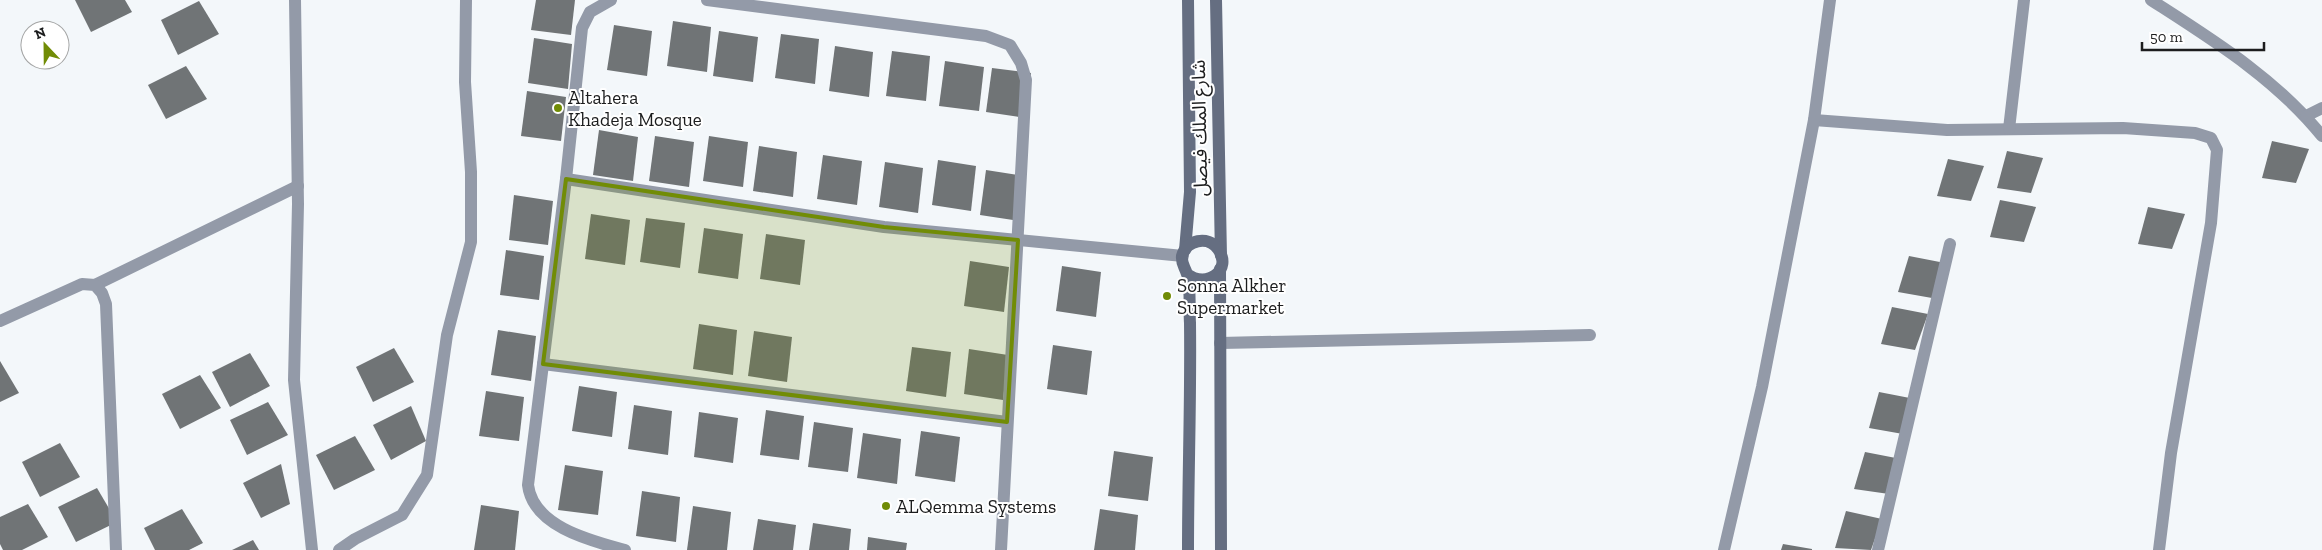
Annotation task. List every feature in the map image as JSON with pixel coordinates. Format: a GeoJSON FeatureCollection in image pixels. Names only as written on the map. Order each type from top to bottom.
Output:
{"type":"FeatureCollection","features":[{"type":"Feature","properties":{"kind":"main road","name":"شارع الملك فيصل"},"geometry":{"type":"LineString","coordinates":[[1184,253],[1190,192],[1188,0]]}},
{"type":"Feature","properties":{"kind":"main road","name":"شارع الملك فيصل"},"geometry":{"type":"LineString","coordinates":[[1216,0],[1221,256]]}},
{"type":"Feature","properties":{"kind":"main road"},"geometry":{"type":"LineString","coordinates":[[1188,550],[1190,322],[1187,274],[1182,262],[1184,253],[1195,242],[1208,242],[1214,245],[1221,256],[1221,550]]}},
{"type":"Feature","properties":{"kind":"main road"},"geometry":{"type":"LineString","coordinates":[[1187,274],[1198,280],[1204,280],[1216,274],[1220,269]]}},
{"type":"Feature","properties":{"kind":"street"},"geometry":{"type":"LineString","coordinates":[[296,0],[298,186],[294,380],[312,550]]}},
{"type":"Feature","properties":{"kind":"street"},"geometry":{"type":"LineString","coordinates":[[339,550],[355,539],[402,514],[426,475],[448,335],[471,242],[470,172],[465,82],[466,0]]}},
{"type":"Feature","properties":{"kind":"street"},"geometry":{"type":"LineString","coordinates":[[611,0],[590,12],[583,24],[566,179],[528,479],[531,498],[543,514],[579,537],[625,550]]}},
{"type":"Feature","properties":{"kind":"street"},"geometry":{"type":"LineString","coordinates":[[707,0],[986,36],[1010,45],[1021,62],[1026,80],[1001,550]]}},
{"type":"Feature","properties":{"kind":"street"},"geometry":{"type":"LineString","coordinates":[[1724,550],[1762,387],[1814,120],[1830,0]]}},
{"type":"Feature","properties":{"kind":"street"},"geometry":{"type":"LineString","coordinates":[[2009,130],[2024,0]]}},
{"type":"Feature","properties":{"kind":"street"},"geometry":{"type":"LineString","coordinates":[[2150,0],[2254,69],[2287,97],[2322,136]]}},
{"type":"Feature","properties":{"kind":"street"},"geometry":{"type":"LineString","coordinates":[[2306,116],[2322,108]]}},
{"type":"Feature","properties":{"kind":"street"},"geometry":{"type":"LineString","coordinates":[[1814,120],[1947,130],[2123,128],[2195,133],[2211,138],[2217,150],[2211,223],[2171,453],[2159,550]]}},
{"type":"Feature","properties":{"kind":"street"},"geometry":{"type":"LineString","coordinates":[[566,179],[884,227],[1184,253]]}},
{"type":"Feature","properties":{"kind":"street"},"geometry":{"type":"LineString","coordinates":[[0,321],[69,288],[82,284],[94,285],[298,186]]}},
{"type":"Feature","properties":{"kind":"street"},"geometry":{"type":"LineString","coordinates":[[1878,550],[1950,244]]}},
{"type":"Feature","properties":{"kind":"street"},"geometry":{"type":"LineString","coordinates":[[94,285],[102,293],[106,304],[116,550]]}},
{"type":"Feature","properties":{"kind":"street"},"geometry":{"type":"LineString","coordinates":[[1220,343],[1590,335]]}},
{"type":"Feature","properties":{"kind":"street"},"geometry":{"type":"LineString","coordinates":[[543,364],[1007,422]]}},
{"type":"Feature","properties":{"kind":"highlighted area"},"geometry":{"type":"Polygon","coordinates":[[[566,179],[884,227],[1018,240],[1007,422],[543,364],[566,179]]]}},
{"type":"Feature","properties":{"kind":"building"},"geometry":{"type":"Polygon","coordinates":[[[75,0],[125,0],[132,12],[91,32],[75,0]]]}},
{"type":"Feature","properties":{"kind":"building"},"geometry":{"type":"Polygon","coordinates":[[[536,0],[575,0],[571,35],[531,30],[536,0]]]}},
{"type":"Feature","properties":{"kind":"building"},"geometry":{"type":"Polygon","coordinates":[[[199,1],[219,34],[178,55],[161,20],[199,1]]]}},
{"type":"Feature","properties":{"kind":"building"},"geometry":{"type":"Polygon","coordinates":[[[673,21],[711,27],[707,72],[667,66],[673,21]]]}},
{"type":"Feature","properties":{"kind":"building"},"geometry":{"type":"Polygon","coordinates":[[[614,25],[652,31],[647,76],[607,70],[614,25]]]}},
{"type":"Feature","properties":{"kind":"building"},"geometry":{"type":"Polygon","coordinates":[[[719,31],[758,37],[753,82],[713,76],[719,31]]]}},
{"type":"Feature","properties":{"kind":"building"},"geometry":{"type":"Polygon","coordinates":[[[781,34],[819,39],[815,84],[775,78],[781,34]]]}},
{"type":"Feature","properties":{"kind":"building"},"geometry":{"type":"Polygon","coordinates":[[[534,38],[572,44],[568,89],[528,83],[534,38]]]}},
{"type":"Feature","properties":{"kind":"building"},"geometry":{"type":"Polygon","coordinates":[[[835,46],[873,52],[869,97],[829,91],[835,46]]]}},
{"type":"Feature","properties":{"kind":"building"},"geometry":{"type":"Polygon","coordinates":[[[892,51],[930,56],[926,101],[886,96],[892,51]]]}},
{"type":"Feature","properties":{"kind":"building"},"geometry":{"type":"Polygon","coordinates":[[[945,61],[984,67],[979,111],[939,106],[945,61]]]}},
{"type":"Feature","properties":{"kind":"building"},"geometry":{"type":"Polygon","coordinates":[[[186,66],[207,99],[166,119],[148,85],[186,66]]]}},
{"type":"Feature","properties":{"kind":"building"},"geometry":{"type":"Polygon","coordinates":[[[992,68],[1031,73],[1026,118],[986,112],[992,68]]]}},
{"type":"Feature","properties":{"kind":"building"},"geometry":{"type":"Polygon","coordinates":[[[527,91],[566,97],[561,141],[521,136],[527,91]]]}},
{"type":"Feature","properties":{"kind":"building"},"geometry":{"type":"Polygon","coordinates":[[[599,130],[638,137],[633,181],[593,175],[599,130]]]}},
{"type":"Feature","properties":{"kind":"building"},"geometry":{"type":"Polygon","coordinates":[[[655,136],[694,142],[689,187],[649,181],[655,136]]]}},
{"type":"Feature","properties":{"kind":"building"},"geometry":{"type":"Polygon","coordinates":[[[709,136],[748,142],[743,187],[703,181],[709,136]]]}},
{"type":"Feature","properties":{"kind":"building"},"geometry":{"type":"Polygon","coordinates":[[[2272,141],[2309,149],[2296,183],[2262,178],[2272,141]]]}},
{"type":"Feature","properties":{"kind":"building"},"geometry":{"type":"Polygon","coordinates":[[[759,146],[797,152],[793,197],[753,191],[759,146]]]}},
{"type":"Feature","properties":{"kind":"building"},"geometry":{"type":"Polygon","coordinates":[[[2007,151],[2043,158],[2031,193],[1997,188],[2007,151]]]}},
{"type":"Feature","properties":{"kind":"building"},"geometry":{"type":"Polygon","coordinates":[[[823,155],[862,161],[857,205],[817,199],[823,155]]]}},
{"type":"Feature","properties":{"kind":"building"},"geometry":{"type":"Polygon","coordinates":[[[1948,159],[1984,166],[1971,201],[1937,196],[1948,159]]]}},
{"type":"Feature","properties":{"kind":"building"},"geometry":{"type":"Polygon","coordinates":[[[938,160],[976,166],[971,211],[932,205],[938,160]]]}},
{"type":"Feature","properties":{"kind":"building"},"geometry":{"type":"Polygon","coordinates":[[[885,162],[923,168],[918,213],[879,207],[885,162]]]}},
{"type":"Feature","properties":{"kind":"building"},"geometry":{"type":"Polygon","coordinates":[[[986,170],[1025,176],[1020,221],[980,215],[986,170]]]}},
{"type":"Feature","properties":{"kind":"building"},"geometry":{"type":"Polygon","coordinates":[[[514,195],[553,201],[548,245],[509,240],[514,195]]]}},
{"type":"Feature","properties":{"kind":"building"},"geometry":{"type":"Polygon","coordinates":[[[2000,200],[2036,207],[2024,242],[1990,237],[2000,200]]]}},
{"type":"Feature","properties":{"kind":"building"},"geometry":{"type":"Polygon","coordinates":[[[2148,207],[2185,214],[2172,249],[2138,244],[2148,207]]]}},
{"type":"Feature","properties":{"kind":"building"},"geometry":{"type":"Polygon","coordinates":[[[591,214],[630,220],[625,265],[585,259],[591,214]]]}},
{"type":"Feature","properties":{"kind":"building"},"geometry":{"type":"Polygon","coordinates":[[[646,218],[685,223],[680,268],[640,262],[646,218]]]}},
{"type":"Feature","properties":{"kind":"building"},"geometry":{"type":"Polygon","coordinates":[[[704,228],[743,234],[738,279],[698,273],[704,228]]]}},
{"type":"Feature","properties":{"kind":"building"},"geometry":{"type":"Polygon","coordinates":[[[766,234],[805,240],[800,285],[760,279],[766,234]]]}},
{"type":"Feature","properties":{"kind":"building"},"geometry":{"type":"Polygon","coordinates":[[[506,250],[544,256],[539,300],[500,295],[506,250]]]}},
{"type":"Feature","properties":{"kind":"building"},"geometry":{"type":"Polygon","coordinates":[[[1909,256],[1945,263],[1932,298],[1898,292],[1909,256]]]}},
{"type":"Feature","properties":{"kind":"building"},"geometry":{"type":"Polygon","coordinates":[[[970,261],[1009,267],[1004,312],[964,306],[970,261]]]}},
{"type":"Feature","properties":{"kind":"building"},"geometry":{"type":"Polygon","coordinates":[[[1062,266],[1101,272],[1096,317],[1056,311],[1062,266]]]}},
{"type":"Feature","properties":{"kind":"building"},"geometry":{"type":"Polygon","coordinates":[[[1892,307],[1928,314],[1915,350],[1881,344],[1892,307]]]}},
{"type":"Feature","properties":{"kind":"building"},"geometry":{"type":"Polygon","coordinates":[[[699,324],[737,330],[733,375],[693,369],[699,324]]]}},
{"type":"Feature","properties":{"kind":"building"},"geometry":{"type":"Polygon","coordinates":[[[498,330],[536,336],[531,381],[491,375],[498,330]]]}},
{"type":"Feature","properties":{"kind":"building"},"geometry":{"type":"Polygon","coordinates":[[[754,331],[792,337],[787,382],[748,376],[754,331]]]}},
{"type":"Feature","properties":{"kind":"building"},"geometry":{"type":"Polygon","coordinates":[[[1053,345],[1092,351],[1087,395],[1047,389],[1053,345]]]}},
{"type":"Feature","properties":{"kind":"building"},"geometry":{"type":"Polygon","coordinates":[[[912,347],[951,352],[946,397],[906,391],[912,347]]]}},
{"type":"Feature","properties":{"kind":"building"},"geometry":{"type":"Polygon","coordinates":[[[394,348],[414,382],[373,402],[356,367],[394,348]]]}},
{"type":"Feature","properties":{"kind":"building"},"geometry":{"type":"Polygon","coordinates":[[[969,349],[1008,355],[1003,400],[964,394],[969,349]]]}},
{"type":"Feature","properties":{"kind":"building"},"geometry":{"type":"Polygon","coordinates":[[[250,353],[270,386],[230,407],[212,372],[250,353]]]}},
{"type":"Feature","properties":{"kind":"building"},"geometry":{"type":"Polygon","coordinates":[[[0,361],[19,393],[0,402],[0,361]]]}},
{"type":"Feature","properties":{"kind":"building"},"geometry":{"type":"Polygon","coordinates":[[[200,375],[221,408],[180,429],[162,394],[200,375]]]}},
{"type":"Feature","properties":{"kind":"building"},"geometry":{"type":"Polygon","coordinates":[[[579,386],[617,392],[612,437],[572,431],[579,386]]]}},
{"type":"Feature","properties":{"kind":"building"},"geometry":{"type":"Polygon","coordinates":[[[486,391],[524,397],[519,441],[479,436],[486,391]]]}},
{"type":"Feature","properties":{"kind":"building"},"geometry":{"type":"Polygon","coordinates":[[[1879,392],[1915,399],[1903,434],[1869,428],[1879,392]]]}},
{"type":"Feature","properties":{"kind":"building"},"geometry":{"type":"Polygon","coordinates":[[[268,402],[288,435],[247,455],[230,420],[268,402]]]}},
{"type":"Feature","properties":{"kind":"building"},"geometry":{"type":"Polygon","coordinates":[[[634,405],[672,411],[668,455],[628,449],[634,405]]]}},
{"type":"Feature","properties":{"kind":"building"},"geometry":{"type":"Polygon","coordinates":[[[411,406],[426,441],[391,460],[373,425],[411,406]]]}},
{"type":"Feature","properties":{"kind":"building"},"geometry":{"type":"Polygon","coordinates":[[[766,410],[804,416],[799,460],[760,455],[766,410]]]}},
{"type":"Feature","properties":{"kind":"building"},"geometry":{"type":"Polygon","coordinates":[[[699,412],[738,418],[733,463],[694,457],[699,412]]]}},
{"type":"Feature","properties":{"kind":"building"},"geometry":{"type":"Polygon","coordinates":[[[814,422],[853,428],[848,472],[808,467],[814,422]]]}},
{"type":"Feature","properties":{"kind":"building"},"geometry":{"type":"Polygon","coordinates":[[[921,431],[960,437],[955,482],[915,476],[921,431]]]}},
{"type":"Feature","properties":{"kind":"building"},"geometry":{"type":"Polygon","coordinates":[[[863,433],[901,439],[897,484],[857,478],[863,433]]]}},
{"type":"Feature","properties":{"kind":"building"},"geometry":{"type":"Polygon","coordinates":[[[355,436],[375,470],[334,490],[316,455],[355,436]]]}},
{"type":"Feature","properties":{"kind":"building"},"geometry":{"type":"Polygon","coordinates":[[[60,443],[80,477],[40,497],[22,462],[60,443]]]}},
{"type":"Feature","properties":{"kind":"building"},"geometry":{"type":"Polygon","coordinates":[[[1114,451],[1153,457],[1148,501],[1108,496],[1114,451]]]}},
{"type":"Feature","properties":{"kind":"building"},"geometry":{"type":"Polygon","coordinates":[[[1865,452],[1901,459],[1889,494],[1854,489],[1865,452]]]}},
{"type":"Feature","properties":{"kind":"building"},"geometry":{"type":"Polygon","coordinates":[[[281,464],[290,504],[261,518],[243,483],[281,464]]]}},
{"type":"Feature","properties":{"kind":"building"},"geometry":{"type":"Polygon","coordinates":[[[565,465],[603,471],[598,515],[558,510],[565,465]]]}},
{"type":"Feature","properties":{"kind":"building"},"geometry":{"type":"Polygon","coordinates":[[[97,488],[117,522],[76,542],[58,507],[97,488]]]}},
{"type":"Feature","properties":{"kind":"building"},"geometry":{"type":"Polygon","coordinates":[[[642,491],[680,497],[676,542],[636,536],[642,491]]]}},
{"type":"Feature","properties":{"kind":"building"},"geometry":{"type":"Polygon","coordinates":[[[28,504],[48,537],[22,550],[3,550],[0,544],[0,517],[28,504]]]}},
{"type":"Feature","properties":{"kind":"building"},"geometry":{"type":"Polygon","coordinates":[[[481,505],[519,511],[515,550],[474,550],[481,505]]]}},
{"type":"Feature","properties":{"kind":"building"},"geometry":{"type":"Polygon","coordinates":[[[693,506],[731,512],[727,550],[687,550],[693,506]]]}},
{"type":"Feature","properties":{"kind":"building"},"geometry":{"type":"Polygon","coordinates":[[[182,509],[203,543],[189,550],[155,550],[144,528],[182,509]]]}},
{"type":"Feature","properties":{"kind":"building"},"geometry":{"type":"Polygon","coordinates":[[[1100,509],[1138,515],[1135,550],[1094,550],[1100,509]]]}},
{"type":"Feature","properties":{"kind":"building"},"geometry":{"type":"Polygon","coordinates":[[[1846,511],[1882,519],[1871,550],[1835,548],[1846,511]]]}},
{"type":"Feature","properties":{"kind":"building"},"geometry":{"type":"Polygon","coordinates":[[[758,519],[796,525],[793,550],[753,550],[758,519]]]}},
{"type":"Feature","properties":{"kind":"building"},"geometry":{"type":"Polygon","coordinates":[[[813,523],[851,529],[849,550],[809,550],[813,523]]]}},
{"type":"Feature","properties":{"kind":"building"},"geometry":{"type":"Polygon","coordinates":[[[868,537],[907,543],[906,550],[867,550],[868,537]]]}},
{"type":"Feature","properties":{"kind":"building"},"geometry":{"type":"Polygon","coordinates":[[[253,540],[259,550],[232,550],[253,540]]]}},
{"type":"Feature","properties":{"kind":"building"},"geometry":{"type":"Polygon","coordinates":[[[1783,544],[1812,549],[1812,550],[1781,550],[1783,544]]]}},
{"type":"Feature","properties":{"kind":"place","name":"Altahera Khadeja Mosque"},"geometry":{"type":"Point","coordinates":[558,108]}},
{"type":"Feature","properties":{"kind":"place","name":"Sonna Alkher Supermarket"},"geometry":{"type":"Point","coordinates":[1167,296]}},
{"type":"Feature","properties":{"kind":"place","name":"ALQemma Systems"},"geometry":{"type":"Point","coordinates":[886,506]}}]}
